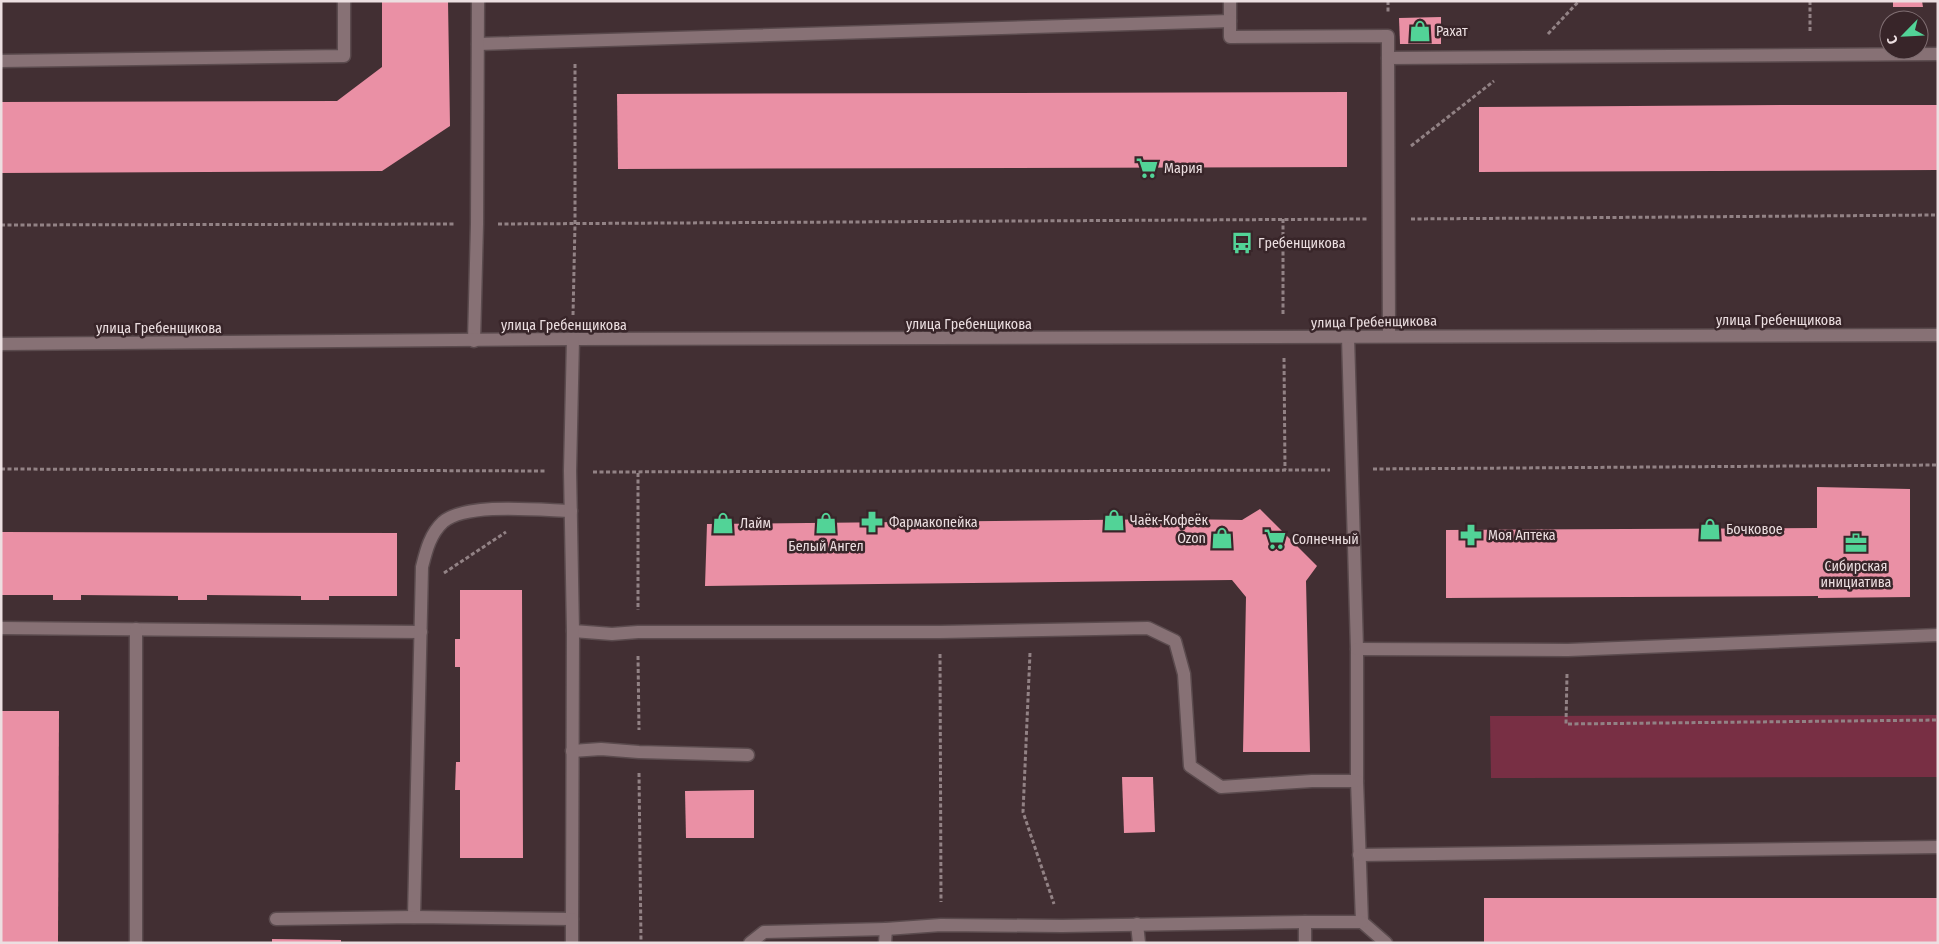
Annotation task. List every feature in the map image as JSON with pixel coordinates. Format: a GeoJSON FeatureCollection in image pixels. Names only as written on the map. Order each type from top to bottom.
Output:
{"type":"FeatureCollection","features":[{"type":"Feature","properties":{"kind":"street"},"geometry":{"type":"LineString","coordinates":[[1,61],[344,56],[344,1]]}},
{"type":"Feature","properties":{"kind":"street"},"geometry":{"type":"LineString","coordinates":[[474,341],[477,224],[478,1]]}},
{"type":"Feature","properties":{"kind":"street"},"geometry":{"type":"LineString","coordinates":[[1230,1],[1230,37],[1388,36],[1389,336]]}},
{"type":"Feature","properties":{"kind":"street"},"geometry":{"type":"LineString","coordinates":[[478,44],[1230,21]]}},
{"type":"Feature","properties":{"kind":"street"},"geometry":{"type":"LineString","coordinates":[[1388,58],[1938,54]]}},
{"type":"Feature","properties":{"kind":"street","name":"улица Гребенщикова"},"geometry":{"type":"LineString","coordinates":[[1,344],[573,339],[1938,335]]}},
{"type":"Feature","properties":{"kind":"street"},"geometry":{"type":"LineString","coordinates":[[1348,337],[1357,649],[1357,781],[1362,922]]}},
{"type":"Feature","properties":{"kind":"street"},"geometry":{"type":"LineString","coordinates":[[572,943],[573,631],[570,471],[573,339]]}},
{"type":"Feature","properties":{"kind":"street"},"geometry":{"type":"LineString","coordinates":[[414,917],[422,567],[428,543],[443,522],[462,512],[480,510],[572,510]]}},
{"type":"Feature","properties":{"kind":"street"},"geometry":{"type":"LineString","coordinates":[[1,628],[421,632]]}},
{"type":"Feature","properties":{"kind":"street"},"geometry":{"type":"LineString","coordinates":[[573,631],[612,634],[638,632],[940,632],[1148,628],[1175,641],[1184,674],[1190,766],[1221,787],[1312,781],[1357,781]]}},
{"type":"Feature","properties":{"kind":"street"},"geometry":{"type":"LineString","coordinates":[[136,629],[136,943]]}},
{"type":"Feature","properties":{"kind":"street"},"geometry":{"type":"LineString","coordinates":[[1357,649],[1568,650],[1938,635]]}},
{"type":"Feature","properties":{"kind":"street"},"geometry":{"type":"LineString","coordinates":[[572,751],[601,749],[748,756]]}},
{"type":"Feature","properties":{"kind":"street"},"geometry":{"type":"LineString","coordinates":[[1359,855],[1938,847]]}},
{"type":"Feature","properties":{"kind":"street"},"geometry":{"type":"LineString","coordinates":[[276,919],[414,917],[572,919]]}},
{"type":"Feature","properties":{"kind":"street"},"geometry":{"type":"LineString","coordinates":[[1305,943],[1306,922]]}},
{"type":"Feature","properties":{"kind":"street"},"geometry":{"type":"LineString","coordinates":[[750,943],[764,932],[886,929],[941,925],[1062,926],[1362,922],[1386,943]]}},
{"type":"Feature","properties":{"kind":"street"},"geometry":{"type":"LineString","coordinates":[[1137,924],[1139,943]]}},
{"type":"Feature","properties":{"kind":"street"},"geometry":{"type":"LineString","coordinates":[[885,943],[886,929]]}},
{"type":"Feature","properties":{"kind":"path"},"geometry":{"type":"LineString","coordinates":[[1526,57],[1579,1]]}},
{"type":"Feature","properties":{"kind":"path"},"geometry":{"type":"LineString","coordinates":[[1810,1],[1810,54]]}},
{"type":"Feature","properties":{"kind":"path"},"geometry":{"type":"LineString","coordinates":[[573,339],[575,41]]}},
{"type":"Feature","properties":{"kind":"path"},"geometry":{"type":"LineString","coordinates":[[1388,164],[1495,80]]}},
{"type":"Feature","properties":{"kind":"path"},"geometry":{"type":"LineString","coordinates":[[1,225],[575,224],[1938,216]]}},
{"type":"Feature","properties":{"kind":"path"},"geometry":{"type":"LineString","coordinates":[[1,469],[570,471],[638,473],[1938,465]]}},
{"type":"Feature","properties":{"kind":"path"},"geometry":{"type":"LineString","coordinates":[[638,473],[641,943]]}},
{"type":"Feature","properties":{"kind":"path"},"geometry":{"type":"LineString","coordinates":[[422,588],[540,510]]}},
{"type":"Feature","properties":{"kind":"path"},"geometry":{"type":"LineString","coordinates":[[1031,631],[1024,812],[1062,926]]}},
{"type":"Feature","properties":{"kind":"path"},"geometry":{"type":"LineString","coordinates":[[940,632],[941,925]]}},
{"type":"Feature","properties":{"kind":"path"},"geometry":{"type":"LineString","coordinates":[[1568,650],[1566,724],[1938,720]]}},
{"type":"Feature","properties":{"kind":"shaded area"},"geometry":{"type":"Polygon","coordinates":[[[1938,715],[1938,777],[1491,778],[1490,716],[1938,715]]]}},
{"type":"Feature","properties":{"kind":"building"},"geometry":{"type":"Polygon","coordinates":[[[382,1],[448,1],[450,126],[382,171],[1,173],[1,102],[337,101],[382,67],[382,1]]]}},
{"type":"Feature","properties":{"kind":"building"},"geometry":{"type":"Polygon","coordinates":[[[1893,1],[1922,1],[1923,7],[1893,7],[1893,1]]]}},
{"type":"Feature","properties":{"kind":"building","name":"Рахат"},"geometry":{"type":"Polygon","coordinates":[[[1441,17],[1441,44],[1400,44],[1399,18],[1441,17]]]}},
{"type":"Feature","properties":{"kind":"building"},"geometry":{"type":"Polygon","coordinates":[[[1347,92],[1347,167],[618,169],[617,94],[1347,92]]]}},
{"type":"Feature","properties":{"kind":"building"},"geometry":{"type":"Polygon","coordinates":[[[1938,105],[1938,170],[1479,172],[1479,107],[1938,105]]]}},
{"type":"Feature","properties":{"kind":"building"},"geometry":{"type":"Polygon","coordinates":[[[1817,487],[1910,489],[1910,597],[1446,598],[1446,530],[1817,528],[1817,487]]]}},
{"type":"Feature","properties":{"kind":"building"},"geometry":{"type":"Polygon","coordinates":[[[1260,509],[1317,566],[1306,581],[1310,752],[1243,752],[1246,597],[1232,580],[705,586],[707,524],[1242,520],[1260,509]]]}},
{"type":"Feature","properties":{"kind":"building"},"geometry":{"type":"Polygon","coordinates":[[[1,532],[397,533],[397,596],[329,596],[329,600],[301,600],[301,596],[207,595],[207,600],[178,600],[178,596],[81,595],[81,600],[53,600],[53,595],[1,595],[1,532]]]}},
{"type":"Feature","properties":{"kind":"building"},"geometry":{"type":"Polygon","coordinates":[[[460,590],[522,590],[523,858],[460,858],[460,790],[455,790],[456,762],[460,762],[460,667],[455,667],[455,639],[460,639],[460,590]]]}},
{"type":"Feature","properties":{"kind":"building"},"geometry":{"type":"Polygon","coordinates":[[[1,711],[59,711],[58,943],[1,943],[1,711]]]}},
{"type":"Feature","properties":{"kind":"building"},"geometry":{"type":"Polygon","coordinates":[[[1122,777],[1153,777],[1155,832],[1124,833],[1122,777]]]}},
{"type":"Feature","properties":{"kind":"building"},"geometry":{"type":"Polygon","coordinates":[[[754,790],[754,838],[686,838],[685,791],[754,790]]]}},
{"type":"Feature","properties":{"kind":"building"},"geometry":{"type":"Polygon","coordinates":[[[1484,898],[1938,898],[1938,943],[1484,943],[1484,898]]]}},
{"type":"Feature","properties":{"kind":"building"},"geometry":{"type":"Polygon","coordinates":[[[272,939],[341,940],[341,943],[272,943],[272,939]]]}},
{"type":"Feature","properties":{"kind":"place","name":"Рахат"},"geometry":{"type":"Point","coordinates":[1420,31]}},
{"type":"Feature","properties":{"kind":"place","name":"Мария"},"geometry":{"type":"Point","coordinates":[1147,168]}},
{"type":"Feature","properties":{"kind":"place","name":"Гребенщикова"},"geometry":{"type":"Point","coordinates":[1242,243]}},
{"type":"Feature","properties":{"kind":"place","name":"Чаёк-Кофеёк"},"geometry":{"type":"Point","coordinates":[1114,520]}},
{"type":"Feature","properties":{"kind":"place","name":"Фармакопейка"},"geometry":{"type":"Point","coordinates":[872,522]}},
{"type":"Feature","properties":{"kind":"place","name":"Лайм"},"geometry":{"type":"Point","coordinates":[723,523]}},
{"type":"Feature","properties":{"kind":"place","name":"Белый Ангел"},"geometry":{"type":"Point","coordinates":[826,523]}},
{"type":"Feature","properties":{"kind":"place","name":"Бочковое"},"geometry":{"type":"Point","coordinates":[1710,529]}},
{"type":"Feature","properties":{"kind":"place","name":"Моя Аптека"},"geometry":{"type":"Point","coordinates":[1471,535]}},
{"type":"Feature","properties":{"kind":"place","name":"Ozon"},"geometry":{"type":"Point","coordinates":[1222,538]}},
{"type":"Feature","properties":{"kind":"place","name":"Солнечный"},"geometry":{"type":"Point","coordinates":[1275,539]}},
{"type":"Feature","properties":{"kind":"place","name":"Сибирская инициатива"},"geometry":{"type":"Point","coordinates":[1856,543]}}]}
